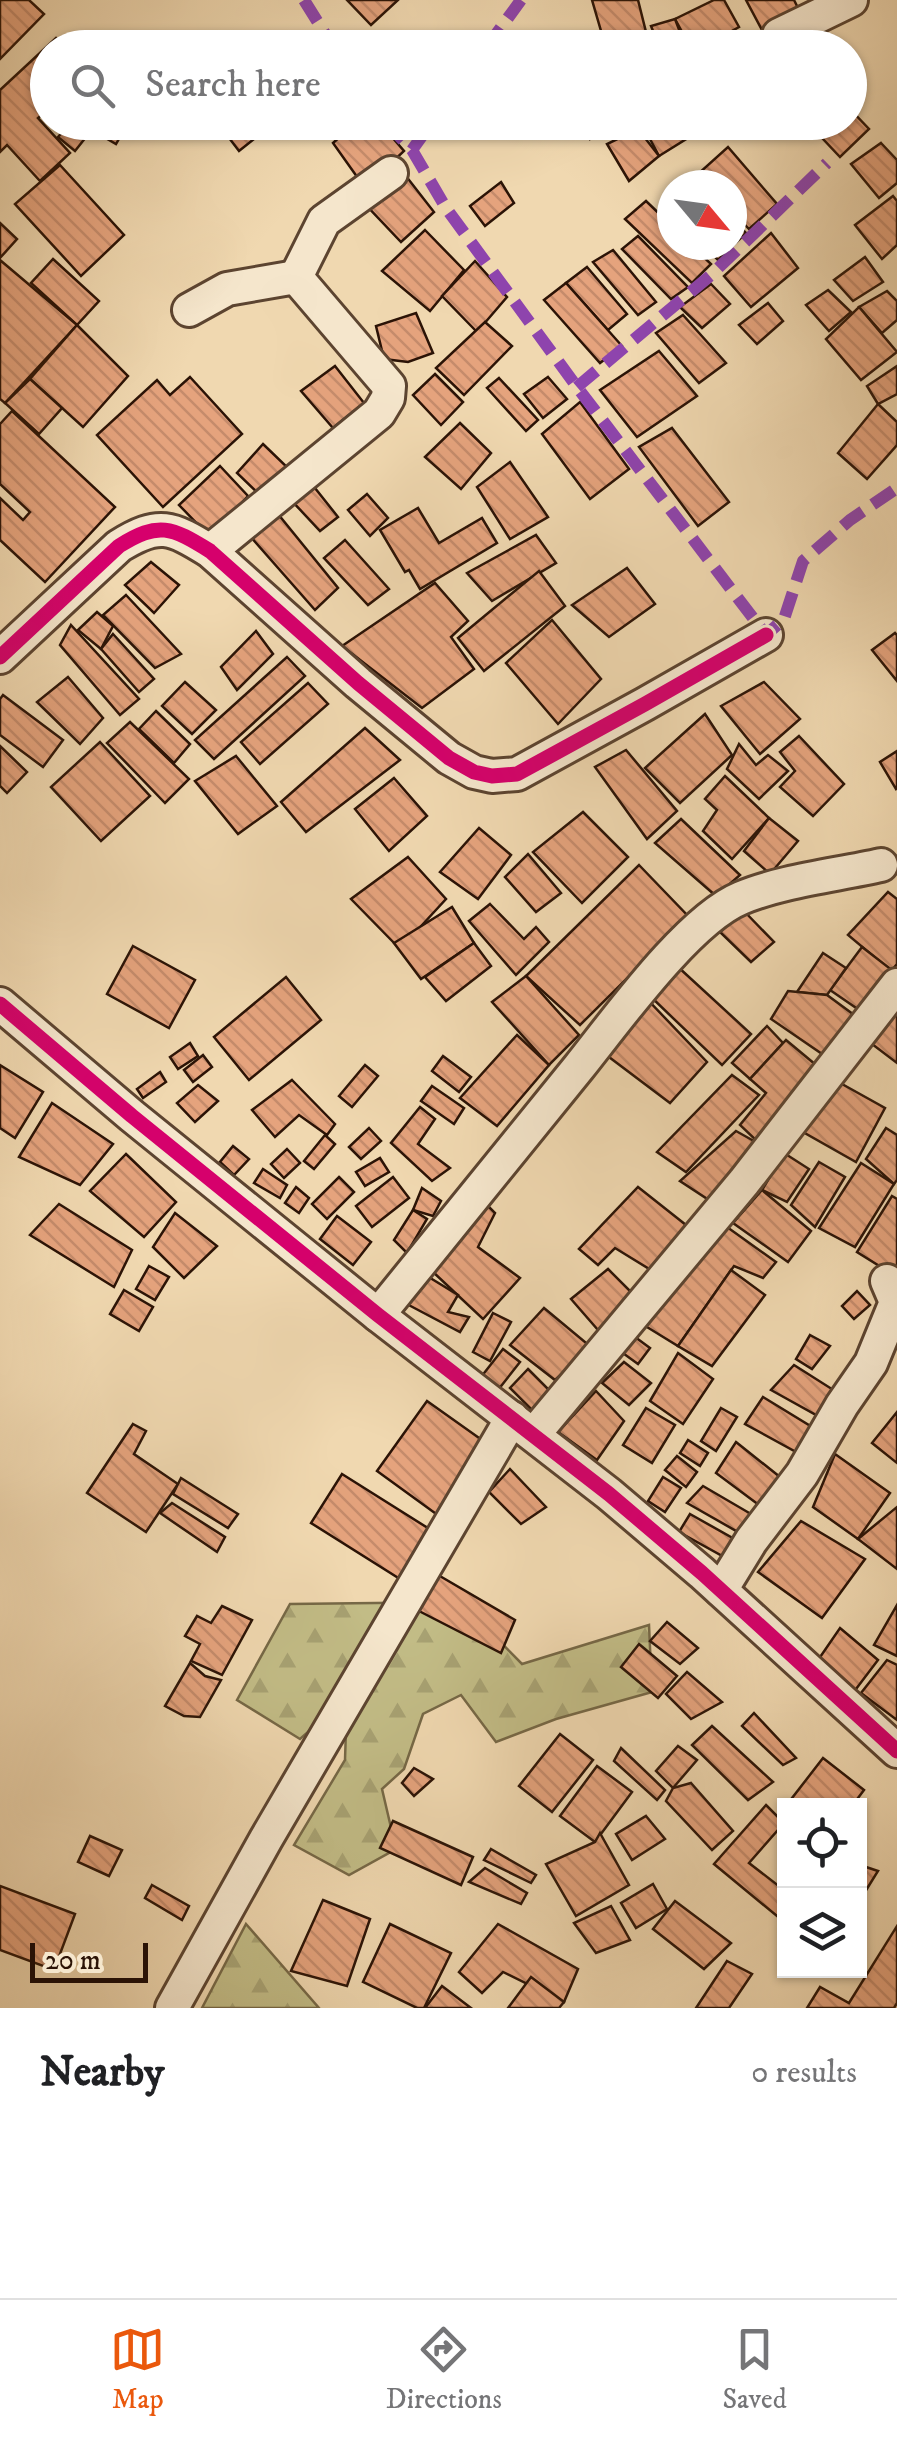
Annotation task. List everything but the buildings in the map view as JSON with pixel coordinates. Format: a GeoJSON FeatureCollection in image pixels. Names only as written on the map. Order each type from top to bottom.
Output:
{"type":"FeatureCollection","features":[{"type":"Feature","properties":{"kind":"street"},"geometry":{"type":"LineString","coordinates":[[789,30],[851,0]]}},
{"type":"Feature","properties":{"kind":"street"},"geometry":{"type":"LineString","coordinates":[[296,277],[324,221],[391,174]]}},
{"type":"Feature","properties":{"kind":"street"},"geometry":{"type":"LineString","coordinates":[[189,310],[227,289],[296,277]]}},
{"type":"Feature","properties":{"kind":"street"},"geometry":{"type":"LineString","coordinates":[[210,551],[379,414],[388,398],[389,386],[296,277]]}},
{"type":"Feature","properties":{"kind":"street"},"geometry":{"type":"LineString","coordinates":[[0,656],[119,546],[140,532],[164,529],[210,551],[450,758],[474,772],[492,776],[517,774],[766,635]]}},
{"type":"Feature","properties":{"kind":"street"},"geometry":{"type":"LineString","coordinates":[[378,1315],[639,992],[712,916],[739,898],[881,866]]}},
{"type":"Feature","properties":{"kind":"street"},"geometry":{"type":"LineString","coordinates":[[172,2008],[266,1838],[523,1426],[744,1182],[897,985]]}},
{"type":"Feature","properties":{"kind":"street"},"geometry":{"type":"LineString","coordinates":[[0,1004],[378,1315],[609,1494],[721,1590],[897,1752]]}},
{"type":"Feature","properties":{"kind":"street"},"geometry":{"type":"LineString","coordinates":[[721,1590],[751,1541],[802,1474],[871,1362],[896,1302],[887,1281]]}},
{"type":"Feature","properties":{"kind":"green space"},"geometry":{"type":"Polygon","coordinates":[[[461,1602],[522,1664],[649,1625],[652,1692],[556,1719],[496,1742],[461,1695],[423,1714],[404,1769],[382,1789],[396,1849],[349,1875],[294,1845],[345,1760],[347,1698],[300,1739],[237,1700],[290,1604],[461,1602]]]}},
{"type":"Feature","properties":{"kind":"green space"},"geometry":{"type":"Polygon","coordinates":[[[246,1924],[319,2008],[202,2008],[246,1924]]]}},
{"type":"Feature","properties":{"kind":"marked path"},"geometry":{"type":"LineString","coordinates":[[304,0],[323,30]]}},
{"type":"Feature","properties":{"kind":"marked path"},"geometry":{"type":"LineString","coordinates":[[499,30],[521,0]]}},
{"type":"Feature","properties":{"kind":"marked path"},"geometry":{"type":"LineString","coordinates":[[403,140],[446,208],[577,387],[766,635],[784,619],[803,561],[850,520],[897,488]]}},
{"type":"Feature","properties":{"kind":"marked path"},"geometry":{"type":"LineString","coordinates":[[412,150],[419,140]]}},
{"type":"Feature","properties":{"kind":"marked path"},"geometry":{"type":"LineString","coordinates":[[577,387],[711,275],[827,163]]}},
{"type":"Feature","properties":{"kind":"cycle path"},"geometry":{"type":"LineString","coordinates":[[0,657],[119,546],[155,530],[175,532],[210,551],[449,758],[474,772],[492,776],[517,774],[766,635]]}},
{"type":"Feature","properties":{"kind":"cycle path"},"geometry":{"type":"LineString","coordinates":[[0,1004],[378,1315],[609,1494],[897,1751]]}}]}
